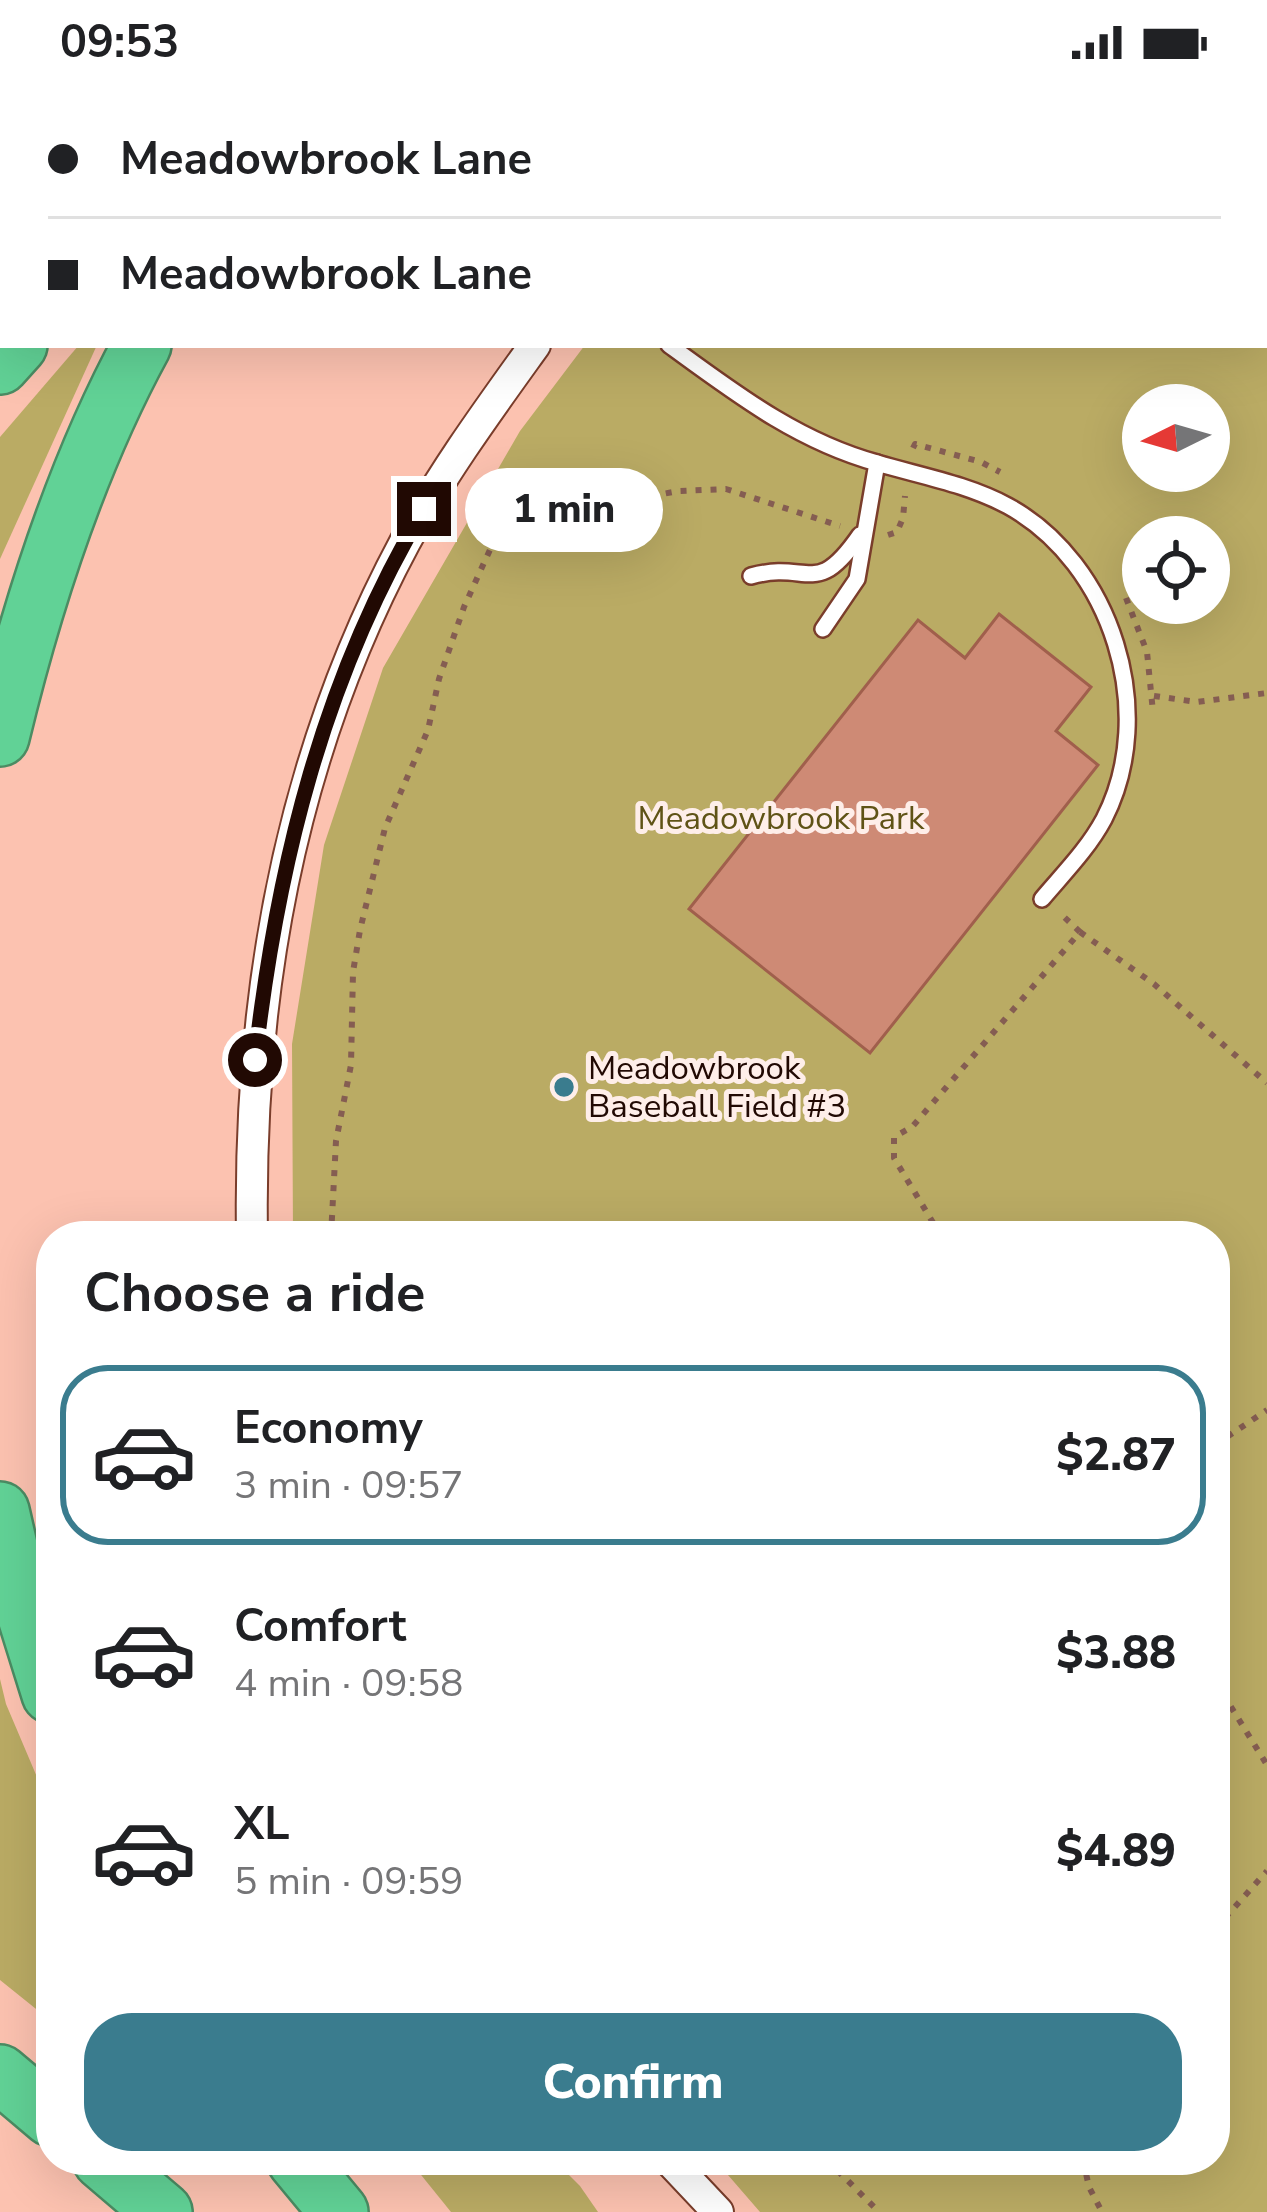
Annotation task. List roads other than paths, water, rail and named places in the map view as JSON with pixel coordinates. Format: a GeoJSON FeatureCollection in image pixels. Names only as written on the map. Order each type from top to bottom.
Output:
{"type":"FeatureCollection","features":[{"type":"Feature","properties":{"kind":"highway"},"geometry":{"type":"LineString","coordinates":[[0,737],[20,656],[68,510],[141,348]]}},
{"type":"Feature","properties":{"kind":"highway"},"geometry":{"type":"LineString","coordinates":[[0,1511],[36,1646]]}},
{"type":"Feature","properties":{"kind":"highway"},"geometry":{"type":"LineString","coordinates":[[0,2074],[36,2104]]}},
{"type":"Feature","properties":{"kind":"highway"},"geometry":{"type":"LineString","coordinates":[[120,2175],[163,2212]]}},
{"type":"Feature","properties":{"kind":"highway"},"geometry":{"type":"LineString","coordinates":[[308,2175],[339,2212]]}},
{"type":"Feature","properties":{"kind":"street"},"geometry":{"type":"LineString","coordinates":[[253,1221],[255,1060],[278,895],[302,793],[362,630],[405,541],[463,445],[533,348]]}},
{"type":"Feature","properties":{"kind":"street"},"geometry":{"type":"LineString","coordinates":[[683,2175],[718,2212]]}},
{"type":"Feature","properties":{"kind":"lane"},"geometry":{"type":"LineString","coordinates":[[673,348],[800,435],[877,464],[972,489],[1012,508],[1059,542],[1086,580],[1119,655],[1126,693],[1126,739],[1118,785],[1103,820],[1042,899]]}},
{"type":"Feature","properties":{"kind":"lane"},"geometry":{"type":"LineString","coordinates":[[823,629],[857,579],[877,464]]}},
{"type":"Feature","properties":{"kind":"lane"},"geometry":{"type":"LineString","coordinates":[[751,576],[770,571],[806,577],[825,574],[842,561],[862,532]]}},
{"type":"Feature","properties":{"kind":"place","name":"Meadowbrook Baseball Field #3"},"geometry":{"type":"Point","coordinates":[564,1087]}},
{"type":"Feature","properties":{"kind":"park label","name":"Meadowbrook Park"},"geometry":{"type":"Point","coordinates":[781,818]}}]}
